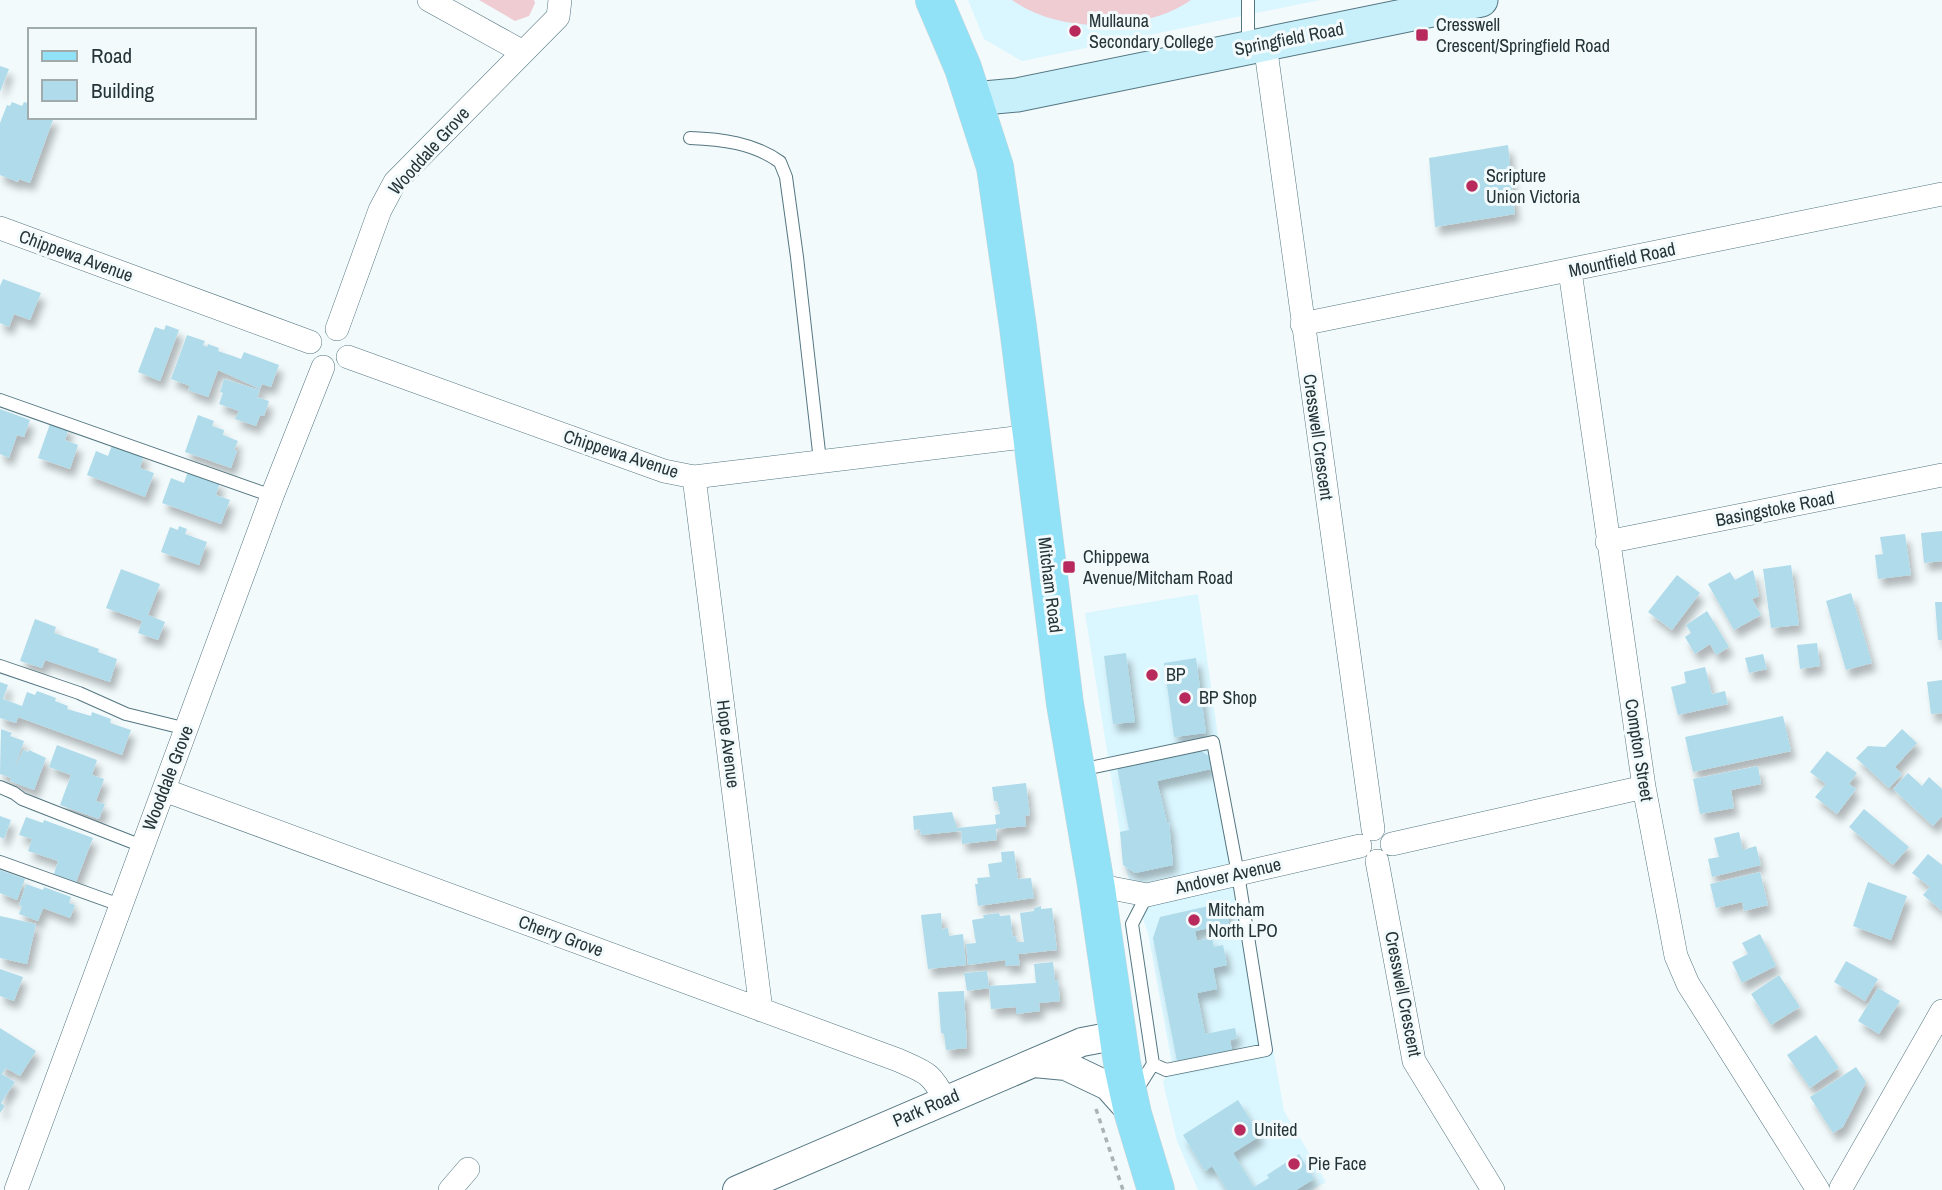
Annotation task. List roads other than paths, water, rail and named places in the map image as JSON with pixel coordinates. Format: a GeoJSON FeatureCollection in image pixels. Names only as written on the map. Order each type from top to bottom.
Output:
{"type":"FeatureCollection","features":[{"type":"Feature","properties":{"kind":"main road","name":"Mitcham Road"},"geometry":{"type":"LineString","coordinates":[[934,0],[973,99],[995,167],[1018,327],[1065,704],[1096,885],[1117,928],[1119,1035],[1131,1107],[1149,1186]]}},
{"type":"Feature","properties":{"kind":"main road","name":"Springfield Road"},"geometry":{"type":"LineString","coordinates":[[973,99],[1017,95],[1480,0]]}},
{"type":"Feature","properties":{"kind":"street"},"geometry":{"type":"LineString","coordinates":[[429,0],[523,52]]}},
{"type":"Feature","properties":{"kind":"street","name":"Wooddale Grove"},"geometry":{"type":"LineString","coordinates":[[337,329],[380,210],[395,182],[558,17],[559,0]]}},
{"type":"Feature","properties":{"kind":"street","name":"Cresswell Crescent"},"geometry":{"type":"LineString","coordinates":[[1256,46],[1302,324],[1376,845],[1414,1061],[1493,1190]]}},
{"type":"Feature","properties":{"kind":"street","name":"Mountfield Road"},"geometry":{"type":"LineString","coordinates":[[1302,324],[1942,194]]}},
{"type":"Feature","properties":{"kind":"street","name":"Chippewa Avenue"},"geometry":{"type":"LineString","coordinates":[[0,228],[310,342]]}},
{"type":"Feature","properties":{"kind":"street","name":"Compton Street"},"geometry":{"type":"LineString","coordinates":[[1570,271],[1644,787],[1676,956],[1688,984],[1831,1190]]}},
{"type":"Feature","properties":{"kind":"street"},"geometry":{"type":"LineString","coordinates":[[324,328],[337,329],[347,338],[350,351],[348,358],[340,366],[323,367],[310,354],[310,342],[313,336],[324,328]]}},
{"type":"Feature","properties":{"kind":"street","name":"Chippewa Avenue"},"geometry":{"type":"LineString","coordinates":[[348,358],[664,471],[694,477],[1031,436]]}},
{"type":"Feature","properties":{"kind":"street","name":"Wooddale Grove"},"geometry":{"type":"LineString","coordinates":[[16,1190],[272,496],[323,367]]}},
{"type":"Feature","properties":{"kind":"street","name":"Basingstoke Road"},"geometry":{"type":"LineString","coordinates":[[1608,542],[1942,475]]}},
{"type":"Feature","properties":{"kind":"street","name":"Hope Avenue"},"geometry":{"type":"LineString","coordinates":[[694,477],[761,1010]]}},
{"type":"Feature","properties":{"kind":"street","name":"Andover Avenue"},"geometry":{"type":"LineString","coordinates":[[1096,885],[1147,895],[1644,787]]}},
{"type":"Feature","properties":{"kind":"street","name":"Cherry Grove"},"geometry":{"type":"LineString","coordinates":[[164,790],[925,1072],[934,1079],[945,1100]]}},
{"type":"Feature","properties":{"kind":"street"},"geometry":{"type":"LineString","coordinates":[[1831,1190],[1942,1011]]}},
{"type":"Feature","properties":{"kind":"street","name":"Park Road"},"geometry":{"type":"LineString","coordinates":[[737,1190],[1093,1039],[1119,1035]]}},
{"type":"Feature","properties":{"kind":"street"},"geometry":{"type":"LineString","coordinates":[[1034,1063],[1066,1066],[1108,1086],[1131,1107]]}},
{"type":"Feature","properties":{"kind":"street"},"geometry":{"type":"LineString","coordinates":[[450,1190],[467,1169]]}},
{"type":"Feature","properties":{"kind":"street"},"geometry":{"type":"LineString","coordinates":[[0,1181],[9,1190]]}},
{"type":"Feature","properties":{"kind":"lane"},"geometry":{"type":"LineString","coordinates":[[1248,0],[1256,46]]}},
{"type":"Feature","properties":{"kind":"lane"},"geometry":{"type":"LineString","coordinates":[[690,138],[719,139],[756,149],[780,162],[786,177],[797,257],[820,461]]}},
{"type":"Feature","properties":{"kind":"lane"},"geometry":{"type":"LineString","coordinates":[[0,400],[272,496]]}},
{"type":"Feature","properties":{"kind":"lane"},"geometry":{"type":"LineString","coordinates":[[0,666],[79,693],[126,714],[187,729]]}},
{"type":"Feature","properties":{"kind":"lane"},"geometry":{"type":"LineString","coordinates":[[1076,771],[1213,741],[1238,874],[1266,1050],[1166,1070],[1153,1064]]}},
{"type":"Feature","properties":{"kind":"lane"},"geometry":{"type":"LineString","coordinates":[[0,787],[22,799],[142,846]]}},
{"type":"Feature","properties":{"kind":"lane"},"geometry":{"type":"LineString","coordinates":[[0,862],[120,905]]}},
{"type":"Feature","properties":{"kind":"lane"},"geometry":{"type":"LineString","coordinates":[[1131,1107],[1153,1064],[1117,928],[1147,895]]}},
{"type":"Feature","properties":{"kind":"place","name":"Mullauna Secondary College"},"geometry":{"type":"Point","coordinates":[1075,31]}},
{"type":"Feature","properties":{"kind":"place","name":"Cresswell Crescent/Springfield Road"},"geometry":{"type":"Point","coordinates":[1422,35]}},
{"type":"Feature","properties":{"kind":"place","name":"Scripture Union Victoria"},"geometry":{"type":"Point","coordinates":[1472,186]}},
{"type":"Feature","properties":{"kind":"place","name":"Chippewa Avenue/Mitcham Road"},"geometry":{"type":"Point","coordinates":[1069,567]}},
{"type":"Feature","properties":{"kind":"place","name":"BP"},"geometry":{"type":"Point","coordinates":[1152,675]}},
{"type":"Feature","properties":{"kind":"place","name":"BP Shop"},"geometry":{"type":"Point","coordinates":[1185,698]}},
{"type":"Feature","properties":{"kind":"place","name":"Mitcham North LPO"},"geometry":{"type":"Point","coordinates":[1194,920]}},
{"type":"Feature","properties":{"kind":"place","name":"United"},"geometry":{"type":"Point","coordinates":[1240,1130]}},
{"type":"Feature","properties":{"kind":"place","name":"Pie Face"},"geometry":{"type":"Point","coordinates":[1294,1164]}}]}
